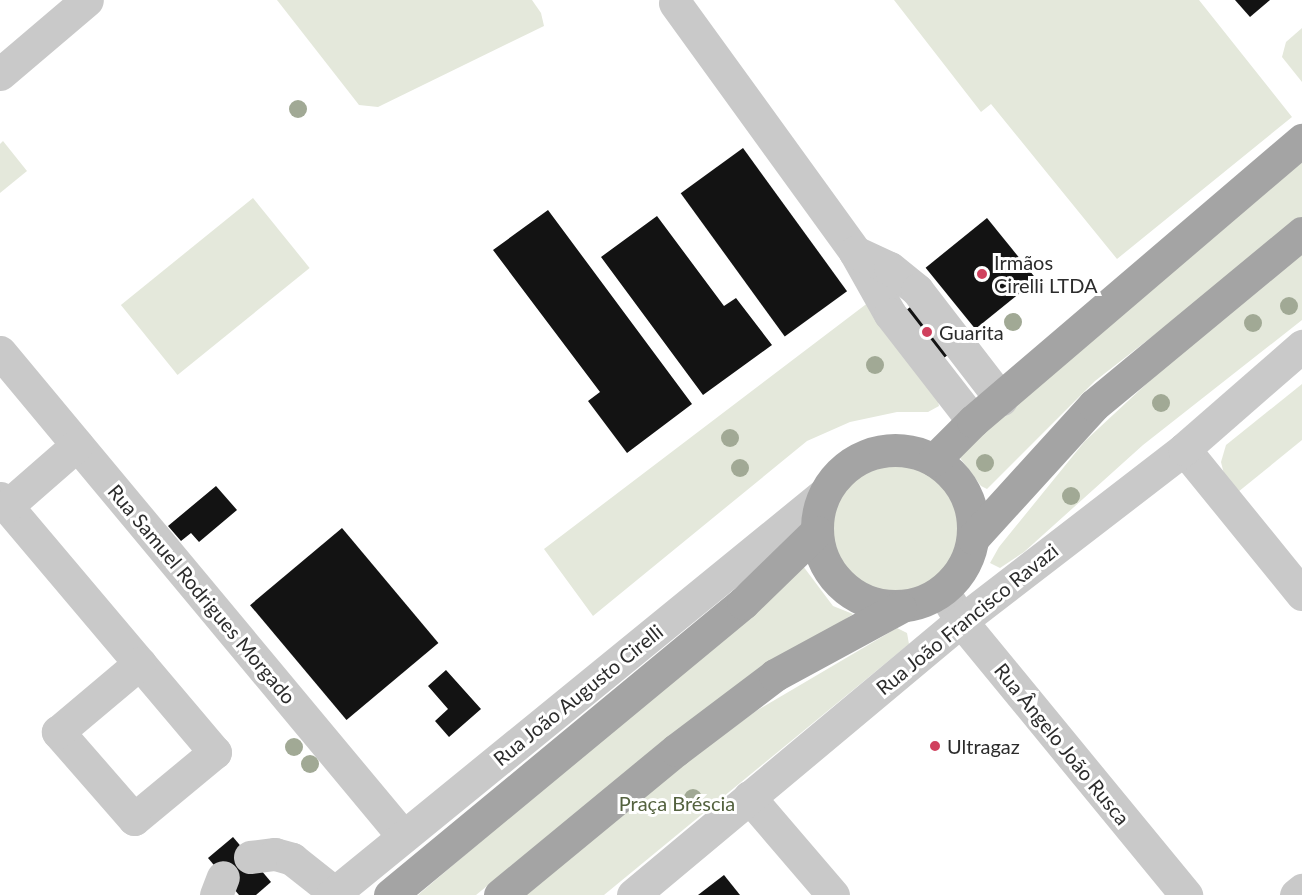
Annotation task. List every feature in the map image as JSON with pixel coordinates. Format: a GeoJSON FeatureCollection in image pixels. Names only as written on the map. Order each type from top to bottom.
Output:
{"type":"FeatureCollection","features":[{"type":"Feature","properties":{"kind":"main road"},"geometry":{"type":"LineString","coordinates":[[934,460],[973,420],[1001,399],[1302,141]]}},
{"type":"Feature","properties":{"kind":"main road"},"geometry":{"type":"LineString","coordinates":[[973,538],[1094,405],[1302,232]]}},
{"type":"Feature","properties":{"kind":"main road"},"geometry":{"type":"LineString","coordinates":[[500,895],[676,750],[775,675],[900,607],[922,602],[943,591],[968,558],[973,538],[973,515],[966,493],[952,474],[934,460],[910,450],[884,450],[859,458],[838,472],[824,494],[816,532],[821,556],[834,578],[852,594],[875,604],[900,607]]}},
{"type":"Feature","properties":{"kind":"main road"},"geometry":{"type":"LineString","coordinates":[[390,895],[743,603],[816,532]]}},
{"type":"Feature","properties":{"kind":"street"},"geometry":{"type":"LineString","coordinates":[[0,74],[77,3]]}},
{"type":"Feature","properties":{"kind":"street"},"geometry":{"type":"LineString","coordinates":[[675,3],[855,252],[890,314],[973,420]]}},
{"type":"Feature","properties":{"kind":"street"},"geometry":{"type":"LineString","coordinates":[[855,252],[890,268],[917,290],[1001,399]]}},
{"type":"Feature","properties":{"kind":"street","name":"Rua João Francisco Ravazi"},"geometry":{"type":"LineString","coordinates":[[633,895],[961,621],[1184,448],[1302,346]]}},
{"type":"Feature","properties":{"kind":"street","name":"Rua Samuel Rodrigues Morgado"},"geometry":{"type":"LineString","coordinates":[[0,352],[404,836]]}},
{"type":"Feature","properties":{"kind":"street"},"geometry":{"type":"LineString","coordinates":[[77,444],[3,502],[140,663],[215,752],[134,819],[58,732],[140,663]]}},
{"type":"Feature","properties":{"kind":"street"},"geometry":{"type":"LineString","coordinates":[[1184,448],[1302,594]]}},
{"type":"Feature","properties":{"kind":"street","name":"Rua João Augusto Cirelli"},"geometry":{"type":"LineString","coordinates":[[334,894],[824,494]]}},
{"type":"Feature","properties":{"kind":"street","name":"Rua Ângelo João Rusca"},"geometry":{"type":"LineString","coordinates":[[943,591],[961,621],[1186,895]]}},
{"type":"Feature","properties":{"kind":"street"},"geometry":{"type":"LineString","coordinates":[[749,797],[833,895]]}},
{"type":"Feature","properties":{"kind":"street"},"geometry":{"type":"LineString","coordinates":[[250,857],[275,854],[292,859],[334,894]]}},
{"type":"Feature","properties":{"kind":"street"},"geometry":{"type":"LineString","coordinates":[[1296,895],[1302,890]]}},
{"type":"Feature","properties":{"kind":"green space"},"geometry":{"type":"Polygon","coordinates":[[[277,0],[532,0],[541,13],[544,26],[378,107],[359,105],[277,0]]]}},
{"type":"Feature","properties":{"kind":"green space"},"geometry":{"type":"Polygon","coordinates":[[[894,0],[1199,0],[1292,117],[1117,259],[991,104],[981,112],[894,0]]]}},
{"type":"Feature","properties":{"kind":"green space"},"geometry":{"type":"Polygon","coordinates":[[[1302,28],[1302,82],[1282,57],[1286,42],[1302,28]]]}},
{"type":"Feature","properties":{"kind":"green space"},"geometry":{"type":"Polygon","coordinates":[[[3,141],[27,171],[0,193],[0,144],[3,141]]]}},
{"type":"Feature","properties":{"kind":"green space"},"geometry":{"type":"Polygon","coordinates":[[[1302,162],[1302,220],[1095,381],[987,489],[981,486],[957,454],[1302,162]]]}},
{"type":"Feature","properties":{"kind":"green space"},"geometry":{"type":"Polygon","coordinates":[[[253,198],[310,268],[178,375],[121,305],[253,198]]]}},
{"type":"Feature","properties":{"kind":"green space"},"geometry":{"type":"Polygon","coordinates":[[[1302,254],[1302,320],[1143,445],[1024,552],[1000,568],[990,563],[999,547],[1085,441],[1157,374],[1302,254]]]}},
{"type":"Feature","properties":{"kind":"green space"},"geometry":{"type":"Polygon","coordinates":[[[869,302],[937,395],[939,406],[928,412],[897,412],[850,422],[807,441],[593,616],[544,549],[869,302]]]}},
{"type":"Feature","properties":{"kind":"green space"},"geometry":{"type":"Polygon","coordinates":[[[1302,384],[1302,440],[1238,492],[1224,474],[1221,462],[1226,445],[1302,384]]]}},
{"type":"Feature","properties":{"kind":"green space"},"geometry":{"type":"Polygon","coordinates":[[[894,464],[919,469],[940,483],[954,504],[959,529],[954,554],[940,575],[919,589],[894,594],[869,589],[848,575],[834,554],[829,529],[834,504],[848,483],[869,469],[894,464]]]}},
{"type":"Feature","properties":{"kind":"green space"},"geometry":{"type":"Polygon","coordinates":[[[803,566],[833,606],[853,614],[663,742],[476,895],[418,895],[803,566]]]}},
{"type":"Feature","properties":{"kind":"green space","name":"Praça Bréscia"},"geometry":{"type":"Polygon","coordinates":[[[897,628],[907,633],[909,644],[604,895],[526,895],[689,760],[756,711],[897,628]]]}},
{"type":"Feature","properties":{"kind":"building"},"geometry":{"type":"Polygon","coordinates":[[[1235,0],[1270,0],[1250,17],[1235,0]]]}},
{"type":"Feature","properties":{"kind":"building"},"geometry":{"type":"Polygon","coordinates":[[[743,148],[847,291],[785,336],[681,193],[743,148]]]}},
{"type":"Feature","properties":{"kind":"building"},"geometry":{"type":"Polygon","coordinates":[[[548,210],[692,404],[627,453],[588,401],[600,392],[493,250],[548,210]]]}},
{"type":"Feature","properties":{"kind":"building"},"geometry":{"type":"Polygon","coordinates":[[[657,216],[724,306],[736,298],[772,345],[703,395],[601,257],[657,216]]]}},
{"type":"Feature","properties":{"kind":"building","name":"Irmãos Cirelli LTDA"},"geometry":{"type":"Polygon","coordinates":[[[987,218],[1037,279],[975,329],[926,268],[987,218]]]}},
{"type":"Feature","properties":{"kind":"building","name":"Guarita"},"geometry":{"type":"Polygon","coordinates":[[[914,304],[952,352],[940,361],[902,313],[914,304]]]}},
{"type":"Feature","properties":{"kind":"building"},"geometry":{"type":"Polygon","coordinates":[[[216,486],[237,510],[199,542],[191,533],[181,541],[168,526],[216,486]]]}},
{"type":"Feature","properties":{"kind":"building"},"geometry":{"type":"Polygon","coordinates":[[[342,528],[438,643],[346,720],[250,605],[342,528]]]}},
{"type":"Feature","properties":{"kind":"building"},"geometry":{"type":"Polygon","coordinates":[[[446,670],[481,709],[449,737],[435,721],[448,709],[428,686],[446,670]]]}},
{"type":"Feature","properties":{"kind":"building"},"geometry":{"type":"Polygon","coordinates":[[[233,837],[271,882],[256,895],[239,895],[208,858],[233,837]]]}},
{"type":"Feature","properties":{"kind":"building"},"geometry":{"type":"Polygon","coordinates":[[[724,875],[740,895],[698,895],[724,875]]]}},
{"type":"Feature","properties":{"kind":"place","name":"Irmãos Cirelli LTDA"},"geometry":{"type":"Point","coordinates":[982,274]}},
{"type":"Feature","properties":{"kind":"place","name":"Guarita"},"geometry":{"type":"Point","coordinates":[927,332]}},
{"type":"Feature","properties":{"kind":"place","name":"Ultragaz"},"geometry":{"type":"Point","coordinates":[935,746]}}]}
